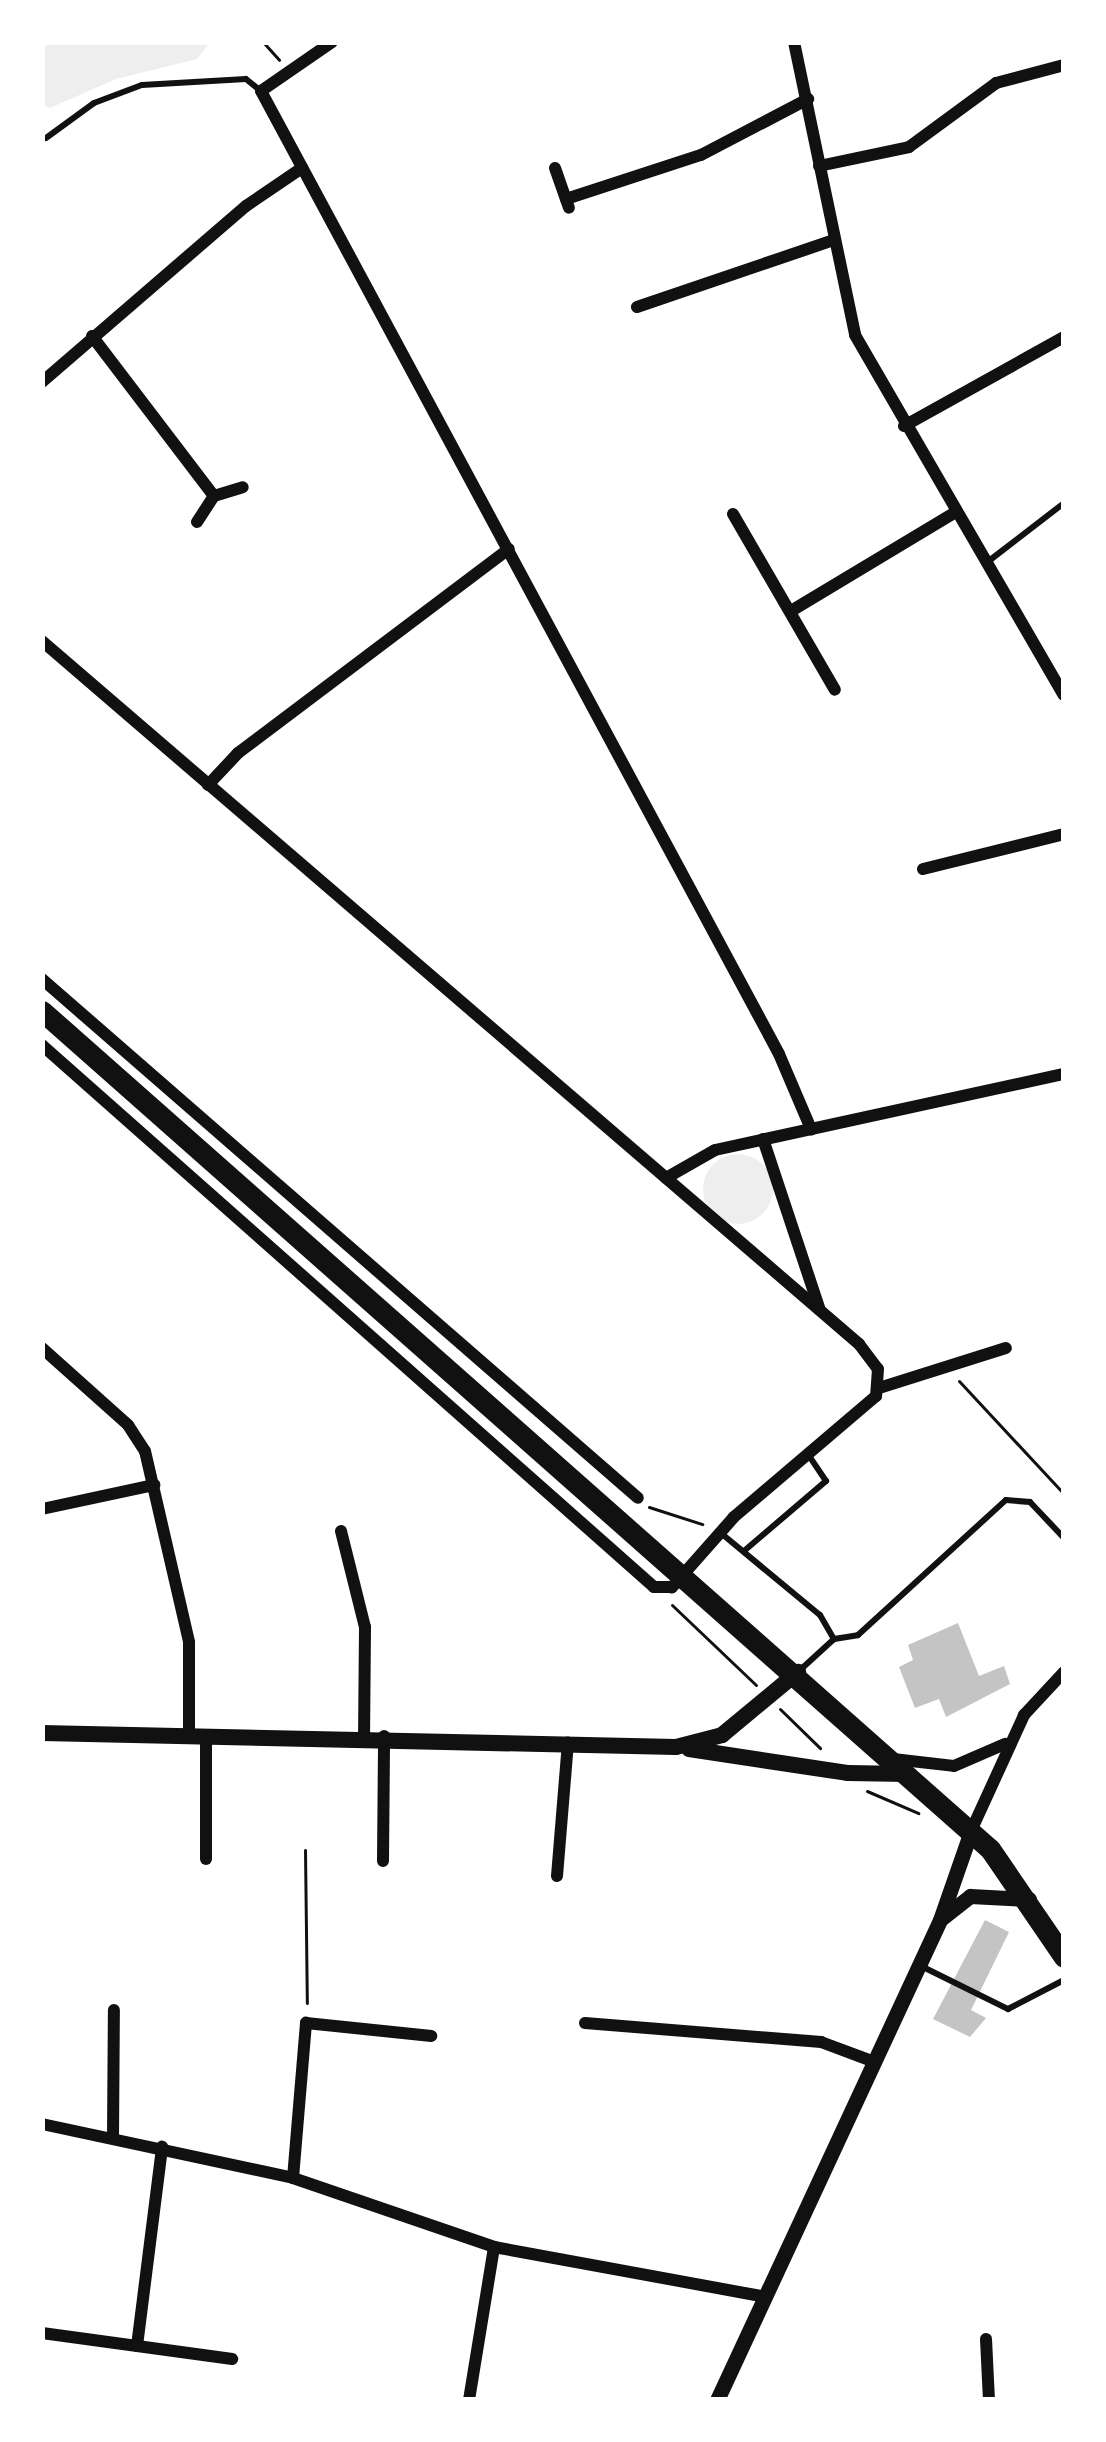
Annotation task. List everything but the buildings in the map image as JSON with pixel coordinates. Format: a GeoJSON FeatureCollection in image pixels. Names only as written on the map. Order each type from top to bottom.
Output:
{"type":"FeatureCollection","features":[{"type":"Feature","properties":{"kind":"highway"},"geometry":{"type":"LineString","coordinates":[[42,1010],[798,1672],[971,1831],[1029,1899],[1064,1957]]}},
{"type":"Feature","properties":{"kind":"main road"},"geometry":{"type":"LineString","coordinates":[[676,1747],[722,1735],[798,1672]]}},
{"type":"Feature","properties":{"kind":"main road"},"geometry":{"type":"LineString","coordinates":[[42,1733],[568,1742],[676,1747],[847,1774],[900,1767]]}},
{"type":"Feature","properties":{"kind":"street"},"geometry":{"type":"LineString","coordinates":[[332,42],[261,91],[779,1054],[811,1129]]}},
{"type":"Feature","properties":{"kind":"street"},"geometry":{"type":"LineString","coordinates":[[794,42],[855,335],[1064,695]]}},
{"type":"Feature","properties":{"kind":"street"},"geometry":{"type":"LineString","coordinates":[[819,166],[909,147],[996,83],[1064,65]]}},
{"type":"Feature","properties":{"kind":"street"},"geometry":{"type":"LineString","coordinates":[[555,168],[567,203],[701,155],[808,99]]}},
{"type":"Feature","properties":{"kind":"street"},"geometry":{"type":"LineString","coordinates":[[42,382],[92,336],[302,168]]}},
{"type":"Feature","properties":{"kind":"street"},"geometry":{"type":"LineString","coordinates":[[637,307],[832,241]]}},
{"type":"Feature","properties":{"kind":"street"},"geometry":{"type":"LineString","coordinates":[[92,336],[214,496]]}},
{"type":"Feature","properties":{"kind":"street"},"geometry":{"type":"LineString","coordinates":[[904,426],[1064,338]]}},
{"type":"Feature","properties":{"kind":"street"},"geometry":{"type":"LineString","coordinates":[[197,522],[214,496],[243,487]]}},
{"type":"Feature","properties":{"kind":"street"},"geometry":{"type":"LineString","coordinates":[[791,611],[956,512]]}},
{"type":"Feature","properties":{"kind":"street"},"geometry":{"type":"LineString","coordinates":[[734,514],[835,690]]}},
{"type":"Feature","properties":{"kind":"street"},"geometry":{"type":"LineString","coordinates":[[208,785],[238,753],[509,549]]}},
{"type":"Feature","properties":{"kind":"street"},"geometry":{"type":"LineString","coordinates":[[42,641],[868,1353],[879,1388]]}},
{"type":"Feature","properties":{"kind":"street"},"geometry":{"type":"LineString","coordinates":[[923,869],[1064,834]]}},
{"type":"Feature","properties":{"kind":"street"},"geometry":{"type":"LineString","coordinates":[[42,979],[632,1494],[604,1540]]}},
{"type":"Feature","properties":{"kind":"street"},"geometry":{"type":"LineString","coordinates":[[42,1045],[660,1589],[685,1575],[720,1532],[868,1408],[879,1388],[1006,1348]]}},
{"type":"Feature","properties":{"kind":"street"},"geometry":{"type":"LineString","coordinates":[[666,1178],[698,1155],[1064,1074]]}},
{"type":"Feature","properties":{"kind":"street"},"geometry":{"type":"LineString","coordinates":[[763,1139],[820,1311]]}},
{"type":"Feature","properties":{"kind":"street"},"geometry":{"type":"LineString","coordinates":[[42,1348],[137,1435],[154,1485],[189,1642],[206,1859]]}},
{"type":"Feature","properties":{"kind":"street"},"geometry":{"type":"LineString","coordinates":[[574,1479],[591,1460]]}},
{"type":"Feature","properties":{"kind":"street"},"geometry":{"type":"LineString","coordinates":[[42,1509],[154,1485]]}},
{"type":"Feature","properties":{"kind":"street"},"geometry":{"type":"LineString","coordinates":[[341,1531],[365,1627],[364,1735]]}},
{"type":"Feature","properties":{"kind":"street"},"geometry":{"type":"LineString","coordinates":[[717,2400],[760,2296],[940,1920],[1009,1742],[1064,1672]]}},
{"type":"Feature","properties":{"kind":"street"},"geometry":{"type":"LineString","coordinates":[[383,1861],[384,1736]]}},
{"type":"Feature","properties":{"kind":"street"},"geometry":{"type":"LineString","coordinates":[[556,1876],[568,1742]]}},
{"type":"Feature","properties":{"kind":"street"},"geometry":{"type":"LineString","coordinates":[[900,1767],[954,1766],[1009,1742]]}},
{"type":"Feature","properties":{"kind":"street"},"geometry":{"type":"LineString","coordinates":[[940,1920],[970,1896],[1029,1899]]}},
{"type":"Feature","properties":{"kind":"street"},"geometry":{"type":"LineString","coordinates":[[113,2138],[114,2011]]}},
{"type":"Feature","properties":{"kind":"street"},"geometry":{"type":"LineString","coordinates":[[292,2178],[306,2023],[430,2036]]}},
{"type":"Feature","properties":{"kind":"street"},"geometry":{"type":"LineString","coordinates":[[598,2042],[592,2024],[820,2042],[872,2061]]}},
{"type":"Feature","properties":{"kind":"street"},"geometry":{"type":"LineString","coordinates":[[42,2124],[292,2178],[494,2246],[760,2296]]}},
{"type":"Feature","properties":{"kind":"street"},"geometry":{"type":"LineString","coordinates":[[137,2346],[162,2147]]}},
{"type":"Feature","properties":{"kind":"street"},"geometry":{"type":"LineString","coordinates":[[469,2400],[494,2246]]}},
{"type":"Feature","properties":{"kind":"street"},"geometry":{"type":"LineString","coordinates":[[42,2333],[232,2360]]}},
{"type":"Feature","properties":{"kind":"street"},"geometry":{"type":"LineString","coordinates":[[986,2339],[989,2400]]}},
{"type":"Feature","properties":{"kind":"lane"},"geometry":{"type":"LineString","coordinates":[[46,138],[94,104],[142,85],[206,76],[246,79],[261,91]]}},
{"type":"Feature","properties":{"kind":"lane"},"geometry":{"type":"LineString","coordinates":[[987,562],[1064,503]]}},
{"type":"Feature","properties":{"kind":"lane"},"geometry":{"type":"LineString","coordinates":[[744,1551],[826,1481],[809,1456]]}},
{"type":"Feature","properties":{"kind":"lane"},"geometry":{"type":"LineString","coordinates":[[798,1672],[834,1639],[858,1635],[1006,1500],[1030,1502],[1064,1538]]}},
{"type":"Feature","properties":{"kind":"lane"},"geometry":{"type":"LineString","coordinates":[[720,1532],[820,1615],[834,1639]]}},
{"type":"Feature","properties":{"kind":"lane"},"geometry":{"type":"LineString","coordinates":[[917,1964],[1008,2009],[1064,1980]]}},
{"type":"Feature","properties":{"kind":"path"},"geometry":{"type":"LineString","coordinates":[[263,42],[288,70]]}},
{"type":"Feature","properties":{"kind":"path"},"geometry":{"type":"LineString","coordinates":[[948,1365],[1064,1494]]}},
{"type":"Feature","properties":{"kind":"path"},"geometry":{"type":"LineString","coordinates":[[632,1494],[720,1532]]}},
{"type":"Feature","properties":{"kind":"path"},"geometry":{"type":"LineString","coordinates":[[660,1589],[746,1676]]}},
{"type":"Feature","properties":{"kind":"path"},"geometry":{"type":"LineString","coordinates":[[782,1711],[847,1774],[901,1810],[917,1814],[935,1799]]}},
{"type":"Feature","properties":{"kind":"path"},"geometry":{"type":"LineString","coordinates":[[305,1850],[306,2023]]}},
{"type":"Feature","properties":{"kind":"shaded area"},"geometry":{"type":"Polygon","coordinates":[[[42,42],[210,42],[197,59],[116,79],[50,108],[42,105],[42,42]]]}},
{"type":"Feature","properties":{"kind":"shaded area"},"geometry":{"type":"Polygon","coordinates":[[[738,1154],[762,1165],[773,1189],[762,1213],[738,1224],[714,1213],[703,1189],[714,1165],[738,1154]]]}}]}
